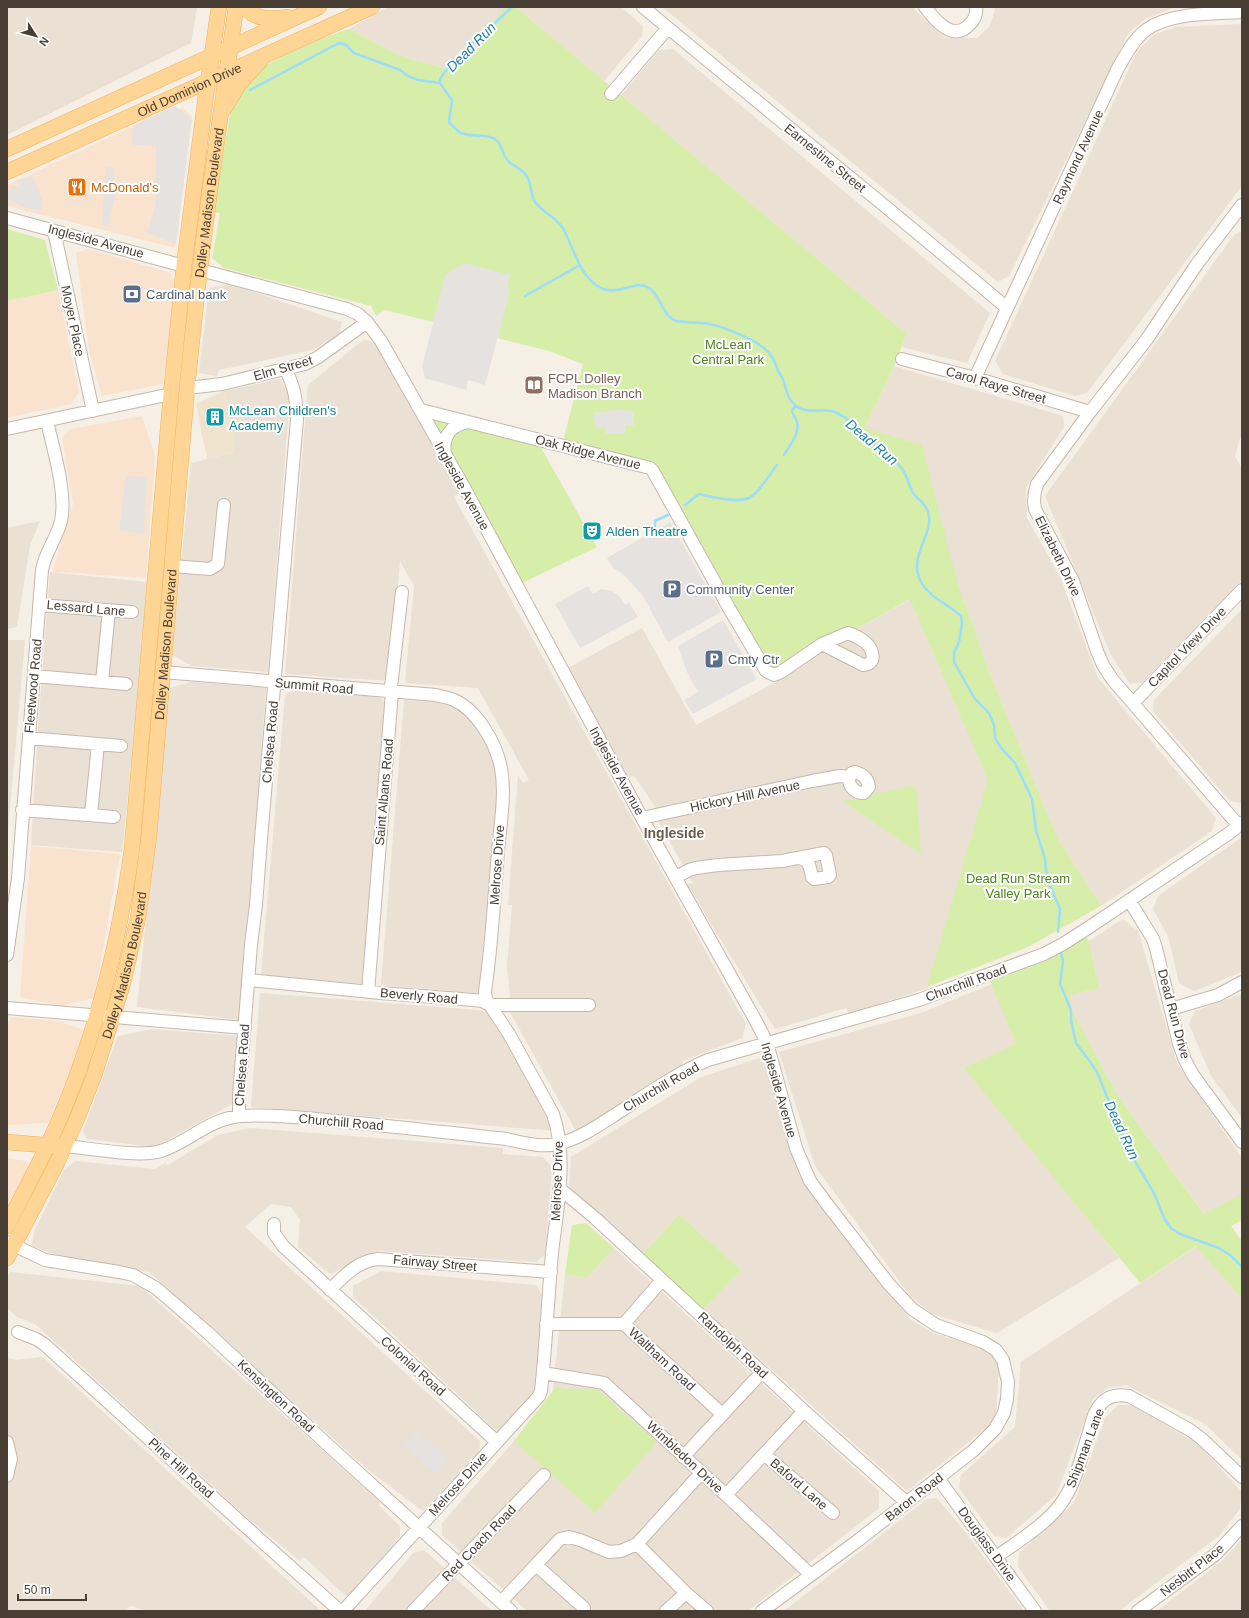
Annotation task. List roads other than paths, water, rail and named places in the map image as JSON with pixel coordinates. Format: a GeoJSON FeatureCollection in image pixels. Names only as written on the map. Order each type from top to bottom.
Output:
{"type":"FeatureCollection","features":[{"type":"Feature","properties":{"kind":"main road","name":"Dolley Madison Boulevard"},"geometry":{"type":"LineString","coordinates":[[7,1226],[48,1146],[71,1091],[97,1016],[117,942],[125,898],[132,848],[171,394],[184,266],[208,80],[220,7]]}},
{"type":"Feature","properties":{"kind":"main road","name":"Dolley Madison Boulevard"},"geometry":{"type":"LineString","coordinates":[[9,1248],[65,1146],[94,1076],[114,1016],[131,950],[145,874],[187,388],[197,293],[236,7]]}},
{"type":"Feature","properties":{"kind":"main road"},"geometry":{"type":"LineString","coordinates":[[246,7],[253,14],[263,19],[302,14]]}},
{"type":"Feature","properties":{"kind":"main road","name":"Old Dominion Drive"},"geometry":{"type":"LineString","coordinates":[[7,149],[319,7]]}},
{"type":"Feature","properties":{"kind":"main road","name":"Old Dominion Drive"},"geometry":{"type":"LineString","coordinates":[[7,172],[372,7]]}},
{"type":"Feature","properties":{"kind":"main road"},"geometry":{"type":"LineString","coordinates":[[220,117],[239,84],[266,55]]}},
{"type":"Feature","properties":{"kind":"main road"},"geometry":{"type":"LineString","coordinates":[[178,95],[186,97],[194,102],[203,120]]}},
{"type":"Feature","properties":{"kind":"main road"},"geometry":{"type":"LineString","coordinates":[[189,227],[194,260],[196,267],[200,270]]}},
{"type":"Feature","properties":{"kind":"main road"},"geometry":{"type":"LineString","coordinates":[[184,266],[192,274],[197,293]]}},
{"type":"Feature","properties":{"kind":"main road"},"geometry":{"type":"LineString","coordinates":[[7,1142],[65,1146]]}},
{"type":"Feature","properties":{"kind":"street","name":"Earnestine Street"},"geometry":{"type":"LineString","coordinates":[[643,7],[944,254],[1007,308]]}},
{"type":"Feature","properties":{"kind":"street"},"geometry":{"type":"LineString","coordinates":[[925,7],[942,27],[954,32],[965,30],[974,21],[977,13],[976,7]]}},
{"type":"Feature","properties":{"kind":"street","name":"Raymond Avenue"},"geometry":{"type":"LineString","coordinates":[[975,378],[1117,70],[1138,38],[1146,30],[1166,20],[1189,16],[1242,12]]}},
{"type":"Feature","properties":{"kind":"street"},"geometry":{"type":"LineString","coordinates":[[611,94],[668,28]]}},
{"type":"Feature","properties":{"kind":"street","name":"Elizabeth Drive"},"geometry":{"type":"LineString","coordinates":[[1240,824],[1112,679],[1103,665],[1073,581],[1035,509],[1033,501],[1037,484],[1090,412],[1147,339],[1197,264],[1242,206]]}},
{"type":"Feature","properties":{"kind":"street","name":"Ingleside Avenue"},"geometry":{"type":"LineString","coordinates":[[7,218],[184,266]]}},
{"type":"Feature","properties":{"kind":"street","name":"Moyer Place"},"geometry":{"type":"LineString","coordinates":[[54,231],[93,411]]}},
{"type":"Feature","properties":{"kind":"street","name":"Ingleside Avenue"},"geometry":{"type":"LineString","coordinates":[[200,270],[347,308],[368,322],[382,341],[446,455],[642,818],[767,1043],[796,1148],[810,1181],[888,1283],[912,1309],[924,1318],[936,1324],[951,1331],[979,1340],[996,1350]]}},
{"type":"Feature","properties":{"kind":"street","name":"Elm Street"},"geometry":{"type":"LineString","coordinates":[[187,388],[222,384],[286,370],[304,364],[317,358],[368,322]]}},
{"type":"Feature","properties":{"kind":"street","name":"Carol Raye Street"},"geometry":{"type":"LineString","coordinates":[[902,359],[975,378],[1090,412]]}},
{"type":"Feature","properties":{"kind":"street","name":"Chelsea Road"},"geometry":{"type":"LineString","coordinates":[[239,1116],[239,1095],[248,980],[256,905],[260,843],[297,419],[294,388],[286,370]]}},
{"type":"Feature","properties":{"kind":"street"},"geometry":{"type":"LineString","coordinates":[[7,429],[171,394]]}},
{"type":"Feature","properties":{"kind":"street","name":"Oak Ridge Avenue"},"geometry":{"type":"LineString","coordinates":[[421,410],[650,468],[656,476],[766,671],[774,675],[781,672],[822,644]]}},
{"type":"Feature","properties":{"kind":"street","name":"Fleetwood Road"},"geometry":{"type":"LineString","coordinates":[[7,955],[16,897],[43,564],[60,522],[62,505],[59,479],[47,421]]}},
{"type":"Feature","properties":{"kind":"street"},"geometry":{"type":"LineString","coordinates":[[446,455],[445,441],[450,430],[460,424],[469,422]]}},
{"type":"Feature","properties":{"kind":"street"},"geometry":{"type":"LineString","coordinates":[[172,566],[210,569],[218,564],[224,505]]}},
{"type":"Feature","properties":{"kind":"street","name":"Capitol View Drive"},"geometry":{"type":"LineString","coordinates":[[1133,703],[1242,590]]}},
{"type":"Feature","properties":{"kind":"street","name":"Saint Albans Road"},"geometry":{"type":"LineString","coordinates":[[368,992],[392,692],[391,687],[402,592]]}},
{"type":"Feature","properties":{"kind":"street","name":"Lessard Lane"},"geometry":{"type":"LineString","coordinates":[[39,605],[132,612]]}},
{"type":"Feature","properties":{"kind":"street"},"geometry":{"type":"LineString","coordinates":[[102,682],[109,610]]}},
{"type":"Feature","properties":{"kind":"street","name":"Summit Road"},"geometry":{"type":"LineString","coordinates":[[163,672],[436,696],[450,698],[464,705]]}},
{"type":"Feature","properties":{"kind":"street"},"geometry":{"type":"LineString","coordinates":[[34,676],[126,684]]}},
{"type":"Feature","properties":{"kind":"street","name":"Melrose Drive"},"geometry":{"type":"LineString","coordinates":[[342,1611],[539,1396],[559,1188],[560,1143],[558,1126],[554,1114],[509,1034],[490,1005],[485,992],[492,936],[502,797],[502,775],[499,759],[492,744],[482,726],[464,705]]}},
{"type":"Feature","properties":{"kind":"street"},"geometry":{"type":"LineString","coordinates":[[29,738],[121,746]]}},
{"type":"Feature","properties":{"kind":"street"},"geometry":{"type":"LineString","coordinates":[[90,815],[98,744]]}},
{"type":"Feature","properties":{"kind":"street","name":"Hickory Hill Avenue"},"geometry":{"type":"LineString","coordinates":[[642,818],[812,781],[840,776],[849,777]]}},
{"type":"Feature","properties":{"kind":"street"},"geometry":{"type":"LineString","coordinates":[[22,810],[114,817]]}},
{"type":"Feature","properties":{"kind":"street","name":"Churchill Road"},"geometry":{"type":"LineString","coordinates":[[65,1146],[137,1153],[156,1152],[172,1146],[210,1124],[239,1116],[328,1120],[482,1136],[546,1145],[560,1143],[592,1130],[666,1081],[686,1070],[714,1058],[919,1000],[1036,956],[1063,944],[1228,834],[1240,824]]}},
{"type":"Feature","properties":{"kind":"street"},"geometry":{"type":"LineString","coordinates":[[676,877],[696,868],[800,858]]}},
{"type":"Feature","properties":{"kind":"street","name":"Dead Run Drive"},"geometry":{"type":"LineString","coordinates":[[1129,900],[1153,939],[1179,1044],[1188,1065],[1193,1075],[1242,1142]]}},
{"type":"Feature","properties":{"kind":"street","name":"Beverly Road"},"geometry":{"type":"LineString","coordinates":[[248,980],[368,992],[474,1000],[482,1001],[490,1005],[589,1005]]}},
{"type":"Feature","properties":{"kind":"street"},"geometry":{"type":"LineString","coordinates":[[1171,1009],[1218,995],[1242,982]]}},
{"type":"Feature","properties":{"kind":"street"},"geometry":{"type":"LineString","coordinates":[[7,1008],[245,1028]]}},
{"type":"Feature","properties":{"kind":"street","name":"Randolph Road"},"geometry":{"type":"LineString","coordinates":[[559,1188],[662,1280],[804,1412],[906,1502]]}},
{"type":"Feature","properties":{"kind":"street","name":"Colonial Road"},"geometry":{"type":"LineString","coordinates":[[274,1224],[274,1233],[279,1241],[330,1290],[497,1442]]}},
{"type":"Feature","properties":{"kind":"street","name":"Kensington Road"},"geometry":{"type":"LineString","coordinates":[[9,1248],[55,1262],[119,1272],[133,1276],[156,1288],[207,1332],[458,1564],[511,1611]]}},
{"type":"Feature","properties":{"kind":"street","name":"Fairway Street"},"geometry":{"type":"LineString","coordinates":[[330,1290],[355,1267],[371,1260],[378,1259],[551,1272]]}},
{"type":"Feature","properties":{"kind":"street"},"geometry":{"type":"LineString","coordinates":[[624,1324],[662,1280]]}},
{"type":"Feature","properties":{"kind":"street","name":"Waltham Road"},"geometry":{"type":"LineString","coordinates":[[546,1324],[624,1324],[722,1414]]}},
{"type":"Feature","properties":{"kind":"street","name":"Pine Hill Road"},"geometry":{"type":"LineString","coordinates":[[18,1332],[44,1344],[260,1540],[342,1611]]}},
{"type":"Feature","properties":{"kind":"street","name":"Baron Road"},"geometry":{"type":"LineString","coordinates":[[762,1611],[856,1542],[938,1478],[985,1440],[995,1429],[1004,1413],[1008,1382],[1003,1360],[996,1350]]}},
{"type":"Feature","properties":{"kind":"street"},"geometry":{"type":"LineString","coordinates":[[683,1456],[762,1372]]}},
{"type":"Feature","properties":{"kind":"street","name":"Wimbledon Drive"},"geometry":{"type":"LineString","coordinates":[[542,1373],[604,1383],[811,1575]]}},
{"type":"Feature","properties":{"kind":"street","name":"Shipman Lane"},"geometry":{"type":"LineString","coordinates":[[996,1557],[1049,1517],[1059,1506],[1074,1480],[1096,1410],[1106,1399],[1113,1396],[1129,1396],[1190,1430],[1202,1438],[1242,1477]]}},
{"type":"Feature","properties":{"kind":"street"},"geometry":{"type":"LineString","coordinates":[[726,1495],[804,1412]]}},
{"type":"Feature","properties":{"kind":"street"},"geometry":{"type":"LineString","coordinates":[[7,1442],[10,1449],[11,1459],[7,1476]]}},
{"type":"Feature","properties":{"kind":"street","name":"Baford Lane"},"geometry":{"type":"LineString","coordinates":[[764,1454],[833,1513]]}},
{"type":"Feature","properties":{"kind":"street"},"geometry":{"type":"LineString","coordinates":[[501,1602],[560,1539],[569,1537],[609,1552],[621,1551],[636,1544],[702,1473]]}},
{"type":"Feature","properties":{"kind":"street","name":"Red Coach Road"},"geometry":{"type":"LineString","coordinates":[[413,1611],[544,1475]]}},
{"type":"Feature","properties":{"kind":"street","name":"Douglass Drive"},"geometry":{"type":"LineString","coordinates":[[938,1478],[1035,1611]]}},
{"type":"Feature","properties":{"kind":"street","name":"Nesbitt Place"},"geometry":{"type":"LineString","coordinates":[[1138,1611],[1216,1554],[1242,1526]]}},
{"type":"Feature","properties":{"kind":"street"},"geometry":{"type":"LineString","coordinates":[[636,1544],[686,1594],[707,1611]]}},
{"type":"Feature","properties":{"kind":"street"},"geometry":{"type":"LineString","coordinates":[[536,1565],[584,1608]]}},
{"type":"Feature","properties":{"kind":"street"},"geometry":{"type":"LineString","coordinates":[[666,1611],[686,1594]]}},
{"type":"Feature","properties":{"kind":"waterway","name":"Dead Run"},"geometry":{"type":"LineString","coordinates":[[512,7],[450,65],[440,79],[440,83],[452,100],[449,122],[461,133],[487,136],[499,143],[508,161],[522,171],[528,178],[535,202],[554,218],[564,230],[585,274],[596,285],[603,289],[611,290],[618,290],[637,285],[649,288],[653,291],[665,311],[672,319],[681,322],[705,323],[722,327],[759,344],[767,350],[773,358],[784,381],[789,398],[796,406],[805,410],[825,410],[841,415],[900,466],[912,491],[925,506],[928,512],[928,529],[917,563],[921,582],[934,597],[961,616],[962,624],[959,642],[954,653],[954,662],[975,699],[989,713],[994,725],[995,738],[1001,748],[1015,763],[1032,799],[1036,830],[1045,859],[1049,883],[1060,909],[1058,932]]}},
{"type":"Feature","properties":{"kind":"waterway"},"geometry":{"type":"LineString","coordinates":[[250,90],[339,43],[346,45],[354,53],[400,70],[408,76],[418,80],[440,83]]}},
{"type":"Feature","properties":{"kind":"waterway"},"geometry":{"type":"LineString","coordinates":[[525,296],[580,265]]}},
{"type":"Feature","properties":{"kind":"waterway"},"geometry":{"type":"LineString","coordinates":[[784,455],[794,439],[798,427],[792,410],[796,406]]}},
{"type":"Feature","properties":{"kind":"waterway"},"geometry":{"type":"LineString","coordinates":[[685,505],[699,494],[731,500],[749,498],[761,488],[777,465]]}},
{"type":"Feature","properties":{"kind":"waterway"},"geometry":{"type":"LineString","coordinates":[[655,528],[655,521],[668,515]]}},
{"type":"Feature","properties":{"kind":"waterway","name":"Dead Run"},"geometry":{"type":"LineString","coordinates":[[1061,952],[1063,962],[1060,984],[1071,1010],[1071,1021],[1076,1043],[1097,1072],[1123,1137],[1133,1158],[1154,1193],[1165,1220],[1171,1228],[1180,1234],[1219,1248],[1230,1255],[1242,1267]]}},
{"type":"Feature","properties":{"kind":"place","name":"McDonald's"},"geometry":{"type":"Point","coordinates":[77,187]}},
{"type":"Feature","properties":{"kind":"place","name":"Cardinal bank"},"geometry":{"type":"Point","coordinates":[132,294]}},
{"type":"Feature","properties":{"kind":"place","name":"FCPL Dolley Madison Branch"},"geometry":{"type":"Point","coordinates":[534,385]}},
{"type":"Feature","properties":{"kind":"place","name":"McLean Children's Academy"},"geometry":{"type":"Point","coordinates":[215,417]}},
{"type":"Feature","properties":{"kind":"place","name":"Alden Theatre"},"geometry":{"type":"Point","coordinates":[592,531]}},
{"type":"Feature","properties":{"kind":"place","name":"Community Center"},"geometry":{"type":"Point","coordinates":[672,589]}},
{"type":"Feature","properties":{"kind":"place","name":"Cmty Ctr"},"geometry":{"type":"Point","coordinates":[714,659]}},
{"type":"Feature","properties":{"kind":"district","name":"Ingleside"},"geometry":{"type":"Point","coordinates":[674,833]}},
{"type":"Feature","properties":{"kind":"park label","name":"McLean Central Park"},"geometry":{"type":"Point","coordinates":[728,352]}},
{"type":"Feature","properties":{"kind":"park label","name":"Dead Run Stream Valley Park"},"geometry":{"type":"Point","coordinates":[1018,886]}}]}
